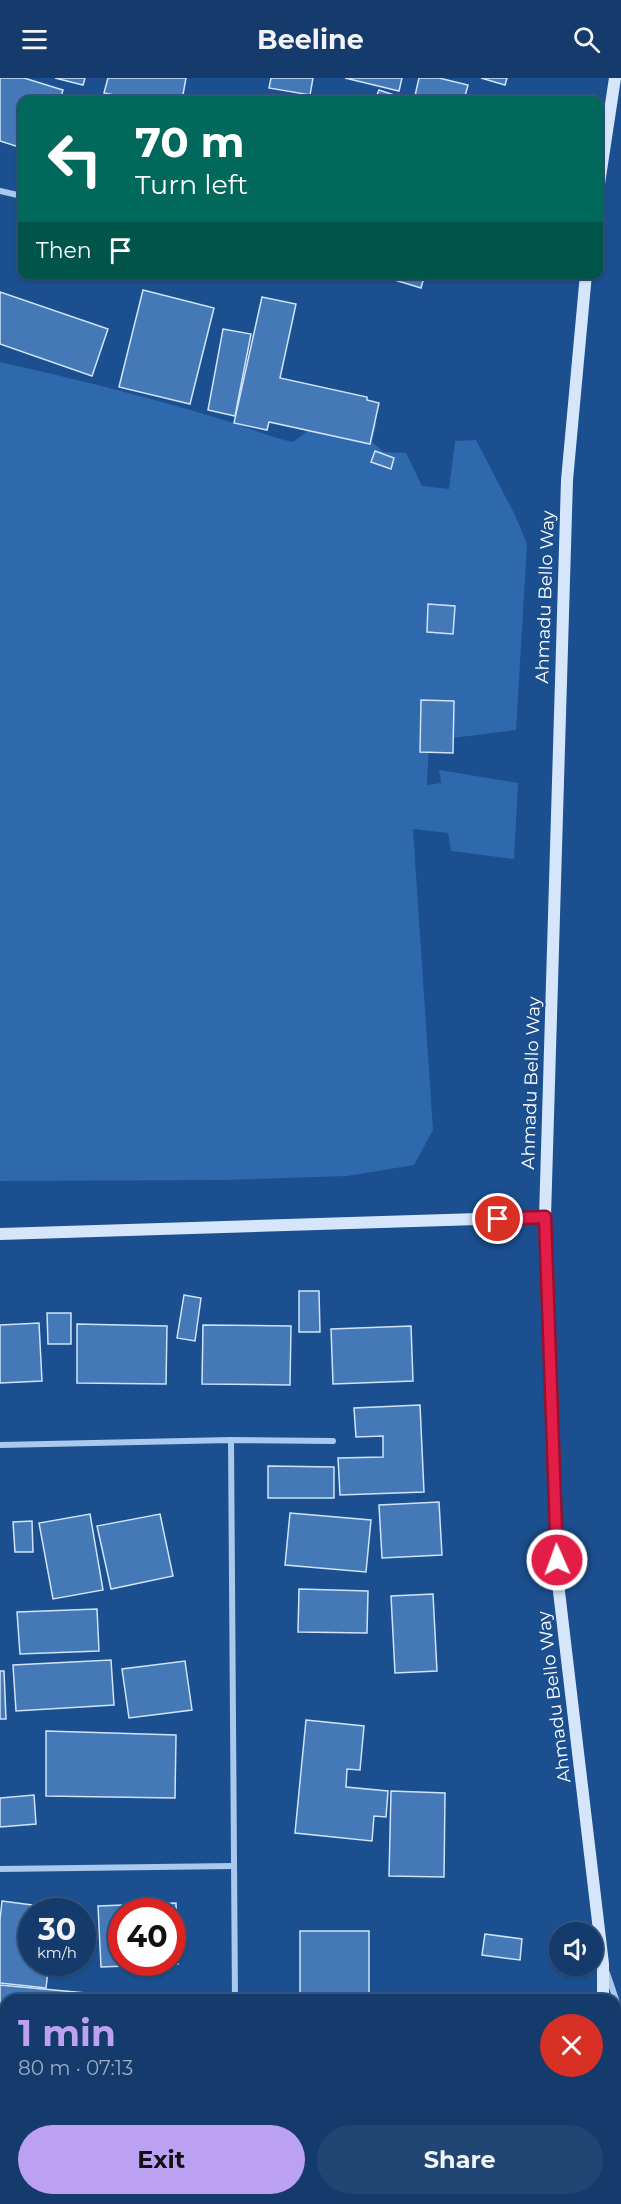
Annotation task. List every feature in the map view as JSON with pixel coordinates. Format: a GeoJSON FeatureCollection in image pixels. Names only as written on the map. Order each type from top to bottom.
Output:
{"type":"FeatureCollection","features":[{"type":"Feature","properties":{"kind":"street"},"geometry":{"type":"LineString","coordinates":[[603,157],[615,78]]}},
{"type":"Feature","properties":{"kind":"street"},"geometry":{"type":"LineString","coordinates":[[0,191],[18,195]]}},
{"type":"Feature","properties":{"kind":"street","name":"Ahmadu Bello Way"},"geometry":{"type":"LineString","coordinates":[[586,279],[567,480],[545,1217],[558,1583],[598,1922]]}},
{"type":"Feature","properties":{"kind":"street"},"geometry":{"type":"LineString","coordinates":[[0,1234],[545,1217]]}},
{"type":"Feature","properties":{"kind":"street"},"geometry":{"type":"LineString","coordinates":[[231,1440],[235,1994]]}},
{"type":"Feature","properties":{"kind":"street"},"geometry":{"type":"LineString","coordinates":[[0,1445],[231,1440],[333,1441]]}},
{"type":"Feature","properties":{"kind":"street"},"geometry":{"type":"LineString","coordinates":[[0,1869],[233,1866]]}},
{"type":"Feature","properties":{"kind":"street"},"geometry":{"type":"LineString","coordinates":[[603,1964],[614,1994]]}},
{"type":"Feature","properties":{"kind":"street","name":"Ahmadu Bello Way"},"geometry":{"type":"LineString","coordinates":[[603,1976],[603,1994]]}},
{"type":"Feature","properties":{"kind":"shaded area"},"geometry":{"type":"Polygon","coordinates":[[[0,362],[143,397],[293,442],[314,426],[363,418],[377,423],[372,442],[384,452],[406,453],[422,486],[449,489],[455,441],[476,440],[515,515],[527,544],[516,730],[429,741],[427,785],[441,783],[439,770],[518,783],[514,859],[451,851],[448,833],[413,829],[433,1130],[414,1165],[347,1176],[223,1180],[0,1181],[0,362]]]}},
{"type":"Feature","properties":{"kind":"building"},"geometry":{"type":"Polygon","coordinates":[[[0,78],[24,78],[63,90],[61,96],[18,96],[18,147],[0,141],[0,78]]]}},
{"type":"Feature","properties":{"kind":"building"},"geometry":{"type":"Polygon","coordinates":[[[55,78],[85,78],[83,85],[55,78]]]}},
{"type":"Feature","properties":{"kind":"building"},"geometry":{"type":"Polygon","coordinates":[[[108,78],[186,78],[183,96],[119,96],[104,93],[108,78]]]}},
{"type":"Feature","properties":{"kind":"building"},"geometry":{"type":"Polygon","coordinates":[[[271,78],[313,78],[310,95],[269,88],[271,78]]]}},
{"type":"Feature","properties":{"kind":"building"},"geometry":{"type":"Polygon","coordinates":[[[345,78],[402,78],[399,91],[345,78]]]}},
{"type":"Feature","properties":{"kind":"building"},"geometry":{"type":"Polygon","coordinates":[[[419,78],[439,78],[468,85],[465,96],[415,96],[419,78]]]}},
{"type":"Feature","properties":{"kind":"building"},"geometry":{"type":"Polygon","coordinates":[[[481,78],[507,78],[505,85],[481,78]]]}},
{"type":"Feature","properties":{"kind":"building"},"geometry":{"type":"Polygon","coordinates":[[[379,90],[397,96],[377,96],[379,90]]]}},
{"type":"Feature","properties":{"kind":"building"},"geometry":{"type":"Polygon","coordinates":[[[391,279],[424,279],[421,288],[391,279]]]}},
{"type":"Feature","properties":{"kind":"building"},"geometry":{"type":"Polygon","coordinates":[[[143,290],[214,308],[190,404],[119,387],[143,290]]]}},
{"type":"Feature","properties":{"kind":"building"},"geometry":{"type":"Polygon","coordinates":[[[0,292],[108,329],[92,376],[0,344],[0,292]]]}},
{"type":"Feature","properties":{"kind":"building"},"geometry":{"type":"Polygon","coordinates":[[[262,297],[296,304],[280,378],[367,397],[367,400],[379,403],[370,444],[269,422],[267,430],[234,423],[262,297]]]}},
{"type":"Feature","properties":{"kind":"building"},"geometry":{"type":"Polygon","coordinates":[[[223,329],[251,334],[235,416],[208,410],[223,329]]]}},
{"type":"Feature","properties":{"kind":"building"},"geometry":{"type":"Polygon","coordinates":[[[375,451],[394,458],[391,469],[371,462],[375,451]]]}},
{"type":"Feature","properties":{"kind":"building"},"geometry":{"type":"Polygon","coordinates":[[[428,604],[455,606],[453,634],[427,632],[428,604]]]}},
{"type":"Feature","properties":{"kind":"building"},"geometry":{"type":"Polygon","coordinates":[[[421,700],[454,701],[453,753],[420,752],[421,700]]]}},
{"type":"Feature","properties":{"kind":"building"},"geometry":{"type":"Polygon","coordinates":[[[299,1291],[319,1291],[320,1332],[299,1332],[299,1291]]]}},
{"type":"Feature","properties":{"kind":"building"},"geometry":{"type":"Polygon","coordinates":[[[184,1295],[201,1298],[195,1341],[177,1338],[184,1295]]]}},
{"type":"Feature","properties":{"kind":"building"},"geometry":{"type":"Polygon","coordinates":[[[47,1313],[71,1313],[71,1344],[48,1344],[47,1313]]]}},
{"type":"Feature","properties":{"kind":"building"},"geometry":{"type":"Polygon","coordinates":[[[39,1323],[42,1381],[0,1383],[0,1325],[39,1323]]]}},
{"type":"Feature","properties":{"kind":"building"},"geometry":{"type":"Polygon","coordinates":[[[77,1324],[167,1326],[166,1384],[77,1383],[77,1324]]]}},
{"type":"Feature","properties":{"kind":"building"},"geometry":{"type":"Polygon","coordinates":[[[203,1325],[291,1326],[290,1385],[202,1384],[203,1325]]]}},
{"type":"Feature","properties":{"kind":"building"},"geometry":{"type":"Polygon","coordinates":[[[411,1326],[413,1381],[333,1384],[331,1329],[411,1326]]]}},
{"type":"Feature","properties":{"kind":"building"},"geometry":{"type":"Polygon","coordinates":[[[420,1405],[424,1492],[340,1495],[338,1458],[383,1457],[383,1436],[356,1437],[354,1408],[420,1405]]]}},
{"type":"Feature","properties":{"kind":"building"},"geometry":{"type":"Polygon","coordinates":[[[268,1466],[334,1467],[334,1498],[268,1498],[268,1466]]]}},
{"type":"Feature","properties":{"kind":"building"},"geometry":{"type":"Polygon","coordinates":[[[439,1502],[442,1555],[382,1558],[379,1505],[439,1502]]]}},
{"type":"Feature","properties":{"kind":"building"},"geometry":{"type":"Polygon","coordinates":[[[290,1513],[371,1520],[366,1572],[285,1565],[290,1513]]]}},
{"type":"Feature","properties":{"kind":"building"},"geometry":{"type":"Polygon","coordinates":[[[90,1514],[103,1590],[53,1599],[39,1523],[90,1514]]]}},
{"type":"Feature","properties":{"kind":"building"},"geometry":{"type":"Polygon","coordinates":[[[160,1514],[173,1576],[111,1589],[97,1526],[160,1514]]]}},
{"type":"Feature","properties":{"kind":"building"},"geometry":{"type":"Polygon","coordinates":[[[32,1521],[33,1552],[15,1552],[13,1522],[32,1521]]]}},
{"type":"Feature","properties":{"kind":"building"},"geometry":{"type":"Polygon","coordinates":[[[299,1589],[368,1591],[367,1633],[298,1632],[299,1589]]]}},
{"type":"Feature","properties":{"kind":"building"},"geometry":{"type":"Polygon","coordinates":[[[433,1594],[437,1671],[395,1673],[391,1596],[433,1594]]]}},
{"type":"Feature","properties":{"kind":"building"},"geometry":{"type":"Polygon","coordinates":[[[97,1609],[99,1651],[20,1654],[17,1612],[97,1609]]]}},
{"type":"Feature","properties":{"kind":"building"},"geometry":{"type":"Polygon","coordinates":[[[111,1660],[114,1705],[16,1711],[13,1665],[111,1660]]]}},
{"type":"Feature","properties":{"kind":"building"},"geometry":{"type":"Polygon","coordinates":[[[185,1661],[192,1710],[129,1718],[122,1669],[185,1661]]]}},
{"type":"Feature","properties":{"kind":"building"},"geometry":{"type":"Polygon","coordinates":[[[0,1671],[4,1671],[6,1719],[0,1719],[0,1671]]]}},
{"type":"Feature","properties":{"kind":"building"},"geometry":{"type":"Polygon","coordinates":[[[306,1720],[364,1726],[360,1770],[347,1769],[346,1787],[388,1791],[386,1817],[374,1816],[372,1841],[295,1833],[306,1720]]]}},
{"type":"Feature","properties":{"kind":"building"},"geometry":{"type":"Polygon","coordinates":[[[46,1731],[176,1735],[175,1798],[46,1796],[46,1731]]]}},
{"type":"Feature","properties":{"kind":"building"},"geometry":{"type":"Polygon","coordinates":[[[391,1791],[445,1793],[444,1877],[389,1876],[391,1791]]]}},
{"type":"Feature","properties":{"kind":"building"},"geometry":{"type":"Polygon","coordinates":[[[34,1795],[36,1824],[0,1827],[0,1798],[34,1795]]]}},
{"type":"Feature","properties":{"kind":"building"},"geometry":{"type":"Polygon","coordinates":[[[2,1901],[18,1903],[18,1976],[47,1976],[46,1988],[0,1983],[2,1901]]]}},
{"type":"Feature","properties":{"kind":"building"},"geometry":{"type":"Polygon","coordinates":[[[98,1906],[108,1906],[108,1967],[101,1967],[98,1906]]]}},
{"type":"Feature","properties":{"kind":"building"},"geometry":{"type":"Polygon","coordinates":[[[300,1931],[369,1931],[369,1994],[300,1994],[300,1931]]]}},
{"type":"Feature","properties":{"kind":"building"},"geometry":{"type":"Polygon","coordinates":[[[485,1934],[522,1939],[520,1960],[482,1955],[485,1934]]]}},
{"type":"Feature","properties":{"kind":"building"},"geometry":{"type":"Polygon","coordinates":[[[0,1985],[86,1993],[86,1994],[0,1994],[0,1985]]]}},
{"type":"Feature","properties":{"kind":"route"},"geometry":{"type":"LineString","coordinates":[[498,1219],[545,1217],[557,1560]]}}]}
